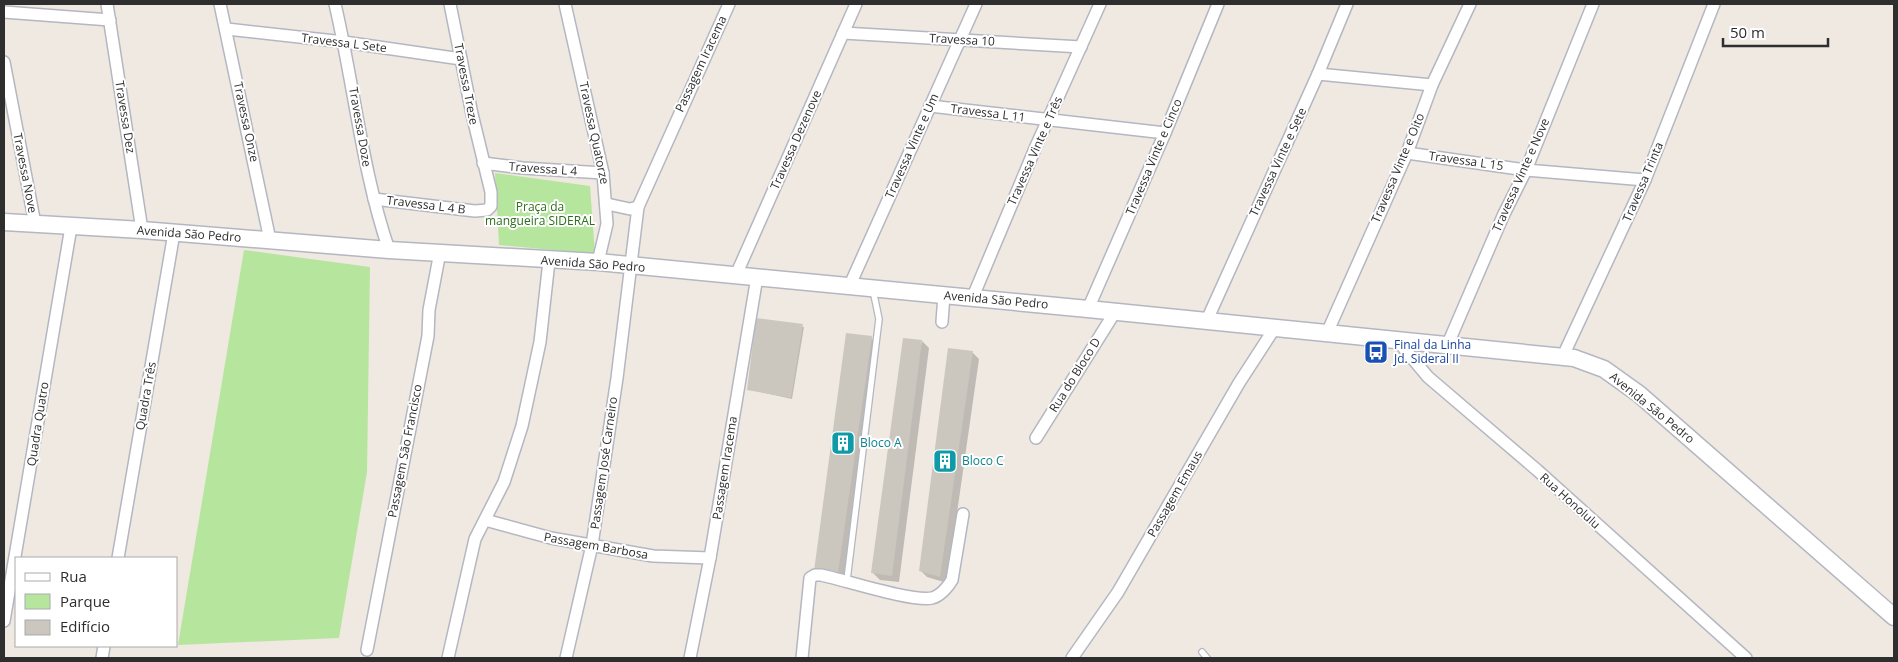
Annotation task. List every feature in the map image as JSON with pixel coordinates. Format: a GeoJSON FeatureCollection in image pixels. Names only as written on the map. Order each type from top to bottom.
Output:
{"type":"FeatureCollection","features":[{"type":"Feature","properties":{"kind":"main road","name":"Avenida São Pedro"},"geometry":{"type":"LineString","coordinates":[[4,222],[142,230],[174,234],[548,261],[598,262],[849,288],[1207,320],[1448,346],[1563,356],[1604,369],[1632,389],[1894,617]]}},
{"type":"Feature","properties":{"kind":"street","name":"Travessa Dez"},"geometry":{"type":"LineString","coordinates":[[107,4],[142,230]]}},
{"type":"Feature","properties":{"kind":"street","name":"Travessa Onze"},"geometry":{"type":"LineString","coordinates":[[220,4],[270,240]]}},
{"type":"Feature","properties":{"kind":"street","name":"Travessa Doze"},"geometry":{"type":"LineString","coordinates":[[335,4],[374,198],[389,250]]}},
{"type":"Feature","properties":{"kind":"street","name":"Travessa Treze"},"geometry":{"type":"LineString","coordinates":[[450,4],[483,163]]}},
{"type":"Feature","properties":{"kind":"street","name":"Travessa Quatorze"},"geometry":{"type":"LineString","coordinates":[[565,4],[603,173],[607,204],[607,224],[598,262]]}},
{"type":"Feature","properties":{"kind":"street","name":"Passagem Iracema"},"geometry":{"type":"LineString","coordinates":[[629,266],[638,207],[729,4]]}},
{"type":"Feature","properties":{"kind":"street","name":"Travessa Dezenove"},"geometry":{"type":"LineString","coordinates":[[736,275],[856,4]]}},
{"type":"Feature","properties":{"kind":"street","name":"Travessa Vinte e Um"},"geometry":{"type":"LineString","coordinates":[[849,288],[976,4]]}},
{"type":"Feature","properties":{"kind":"street","name":"Travessa Vinte e Três"},"geometry":{"type":"LineString","coordinates":[[972,298],[1100,4]]}},
{"type":"Feature","properties":{"kind":"street","name":"Travessa Vinte e Cinco"},"geometry":{"type":"LineString","coordinates":[[1088,309],[1165,133],[1218,4]]}},
{"type":"Feature","properties":{"kind":"street","name":"Travessa Vinte e Sete"},"geometry":{"type":"LineString","coordinates":[[1207,320],[1318,74],[1347,4]]}},
{"type":"Feature","properties":{"kind":"street","name":"Travessa Vinte e Oito"},"geometry":{"type":"LineString","coordinates":[[1327,333],[1407,153],[1432,85],[1470,4]]}},
{"type":"Feature","properties":{"kind":"street","name":"Travessa Vinte e Nove"},"geometry":{"type":"LineString","coordinates":[[1448,346],[1503,216],[1526,170],[1593,4]]}},
{"type":"Feature","properties":{"kind":"street","name":"Travessa Trinta"},"geometry":{"type":"LineString","coordinates":[[1563,356],[1645,180],[1714,4]]}},
{"type":"Feature","properties":{"kind":"street"},"geometry":{"type":"LineString","coordinates":[[4,12],[110,20]]}},
{"type":"Feature","properties":{"kind":"street","name":"Travessa L Sete"},"geometry":{"type":"LineString","coordinates":[[226,30],[344,42],[461,59]]}},
{"type":"Feature","properties":{"kind":"street","name":"Travessa 10"},"geometry":{"type":"LineString","coordinates":[[843,33],[1081,46]]}},
{"type":"Feature","properties":{"kind":"street","name":"Travessa Nove"},"geometry":{"type":"LineString","coordinates":[[4,62],[7,97],[35,224]]}},
{"type":"Feature","properties":{"kind":"street"},"geometry":{"type":"LineString","coordinates":[[1318,74],[1432,85]]}},
{"type":"Feature","properties":{"kind":"street","name":"Travessa L 11"},"geometry":{"type":"LineString","coordinates":[[930,106],[1165,133]]}},
{"type":"Feature","properties":{"kind":"street","name":"Travessa L 15"},"geometry":{"type":"LineString","coordinates":[[1407,153],[1526,170],[1645,180]]}},
{"type":"Feature","properties":{"kind":"street","name":"Travessa L 4"},"geometry":{"type":"LineString","coordinates":[[483,163],[523,168],[603,173]]}},
{"type":"Feature","properties":{"kind":"street","name":"Travessa L 4 B"},"geometry":{"type":"LineString","coordinates":[[374,198],[475,211],[487,210],[491,206],[492,201],[483,163]]}},
{"type":"Feature","properties":{"kind":"street"},"geometry":{"type":"LineString","coordinates":[[607,204],[630,209],[638,207]]}},
{"type":"Feature","properties":{"kind":"street","name":"Quadra Quatro"},"geometry":{"type":"LineString","coordinates":[[4,621],[71,227]]}},
{"type":"Feature","properties":{"kind":"street","name":"Quadra Três"},"geometry":{"type":"LineString","coordinates":[[118,557],[174,234]]}},
{"type":"Feature","properties":{"kind":"street","name":"Passagem São Francisco"},"geometry":{"type":"LineString","coordinates":[[367,650],[428,336],[429,310],[440,252]]}},
{"type":"Feature","properties":{"kind":"street"},"geometry":{"type":"LineString","coordinates":[[448,658],[471,556],[485,520],[498,498],[510,465],[528,399],[540,342],[548,261]]}},
{"type":"Feature","properties":{"kind":"street","name":"Passagem José Carneiro"},"geometry":{"type":"LineString","coordinates":[[566,658],[592,546],[616,378],[629,266]]}},
{"type":"Feature","properties":{"kind":"street","name":"Passagem Iracema"},"geometry":{"type":"LineString","coordinates":[[690,658],[710,558],[757,277]]}},
{"type":"Feature","properties":{"kind":"street"},"geometry":{"type":"LineString","coordinates":[[942,322],[944,296]]}},
{"type":"Feature","properties":{"kind":"street","name":"Rua do Bloco D"},"geometry":{"type":"LineString","coordinates":[[1036,438],[1115,312]]}},
{"type":"Feature","properties":{"kind":"street","name":"Passagem Emaus"},"geometry":{"type":"LineString","coordinates":[[1072,658],[1118,592],[1235,391],[1274,328]]}},
{"type":"Feature","properties":{"kind":"street","name":"Rua Honolulu"},"geometry":{"type":"LineString","coordinates":[[1397,340],[1428,377],[1537,470],[1746,658]]}},
{"type":"Feature","properties":{"kind":"street"},"geometry":{"type":"LineString","coordinates":[[802,658],[808,582],[815,575],[847,580],[904,595],[931,598],[936,596],[952,580],[962,514]]}},
{"type":"Feature","properties":{"kind":"street","name":"Passagem Barbosa"},"geometry":{"type":"LineString","coordinates":[[485,520],[551,538],[592,546],[653,556],[710,558]]}},
{"type":"Feature","properties":{"kind":"lane"},"geometry":{"type":"LineString","coordinates":[[847,580],[879,319],[873,289]]}},
{"type":"Feature","properties":{"kind":"lane"},"geometry":{"type":"LineString","coordinates":[[1202,652],[1207,658]]}},
{"type":"Feature","properties":{"kind":"green space","name":"Praça da mangueira SIDERAL"},"geometry":{"type":"Polygon","coordinates":[[[495,173],[590,186],[595,254],[499,245],[495,173]]]}},
{"type":"Feature","properties":{"kind":"green space"},"geometry":{"type":"Polygon","coordinates":[[[244,250],[370,267],[367,472],[339,638],[178,645],[244,250]]]}},
{"type":"Feature","properties":{"kind":"building"},"geometry":{"type":"Polygon","coordinates":[[[756,318],[803,324],[791,398],[747,390],[756,318]]]}},
{"type":"Feature","properties":{"kind":"building","name":"Bloco A"},"geometry":{"type":"Polygon","coordinates":[[[846,333],[872,336],[838,573],[814,571],[846,333]]]}},
{"type":"Feature","properties":{"kind":"building"},"geometry":{"type":"Polygon","coordinates":[[[903,338],[922,340],[892,576],[871,573],[903,338]]]}},
{"type":"Feature","properties":{"kind":"building","name":"Bloco C"},"geometry":{"type":"Polygon","coordinates":[[[948,348],[973,351],[940,577],[919,571],[948,348]]]}},
{"type":"Feature","properties":{"kind":"place","name":"Final da Linha Jd. Sideral II"},"geometry":{"type":"Point","coordinates":[1376,352]}},
{"type":"Feature","properties":{"kind":"place","name":"Bloco A"},"geometry":{"type":"Point","coordinates":[843,443]}},
{"type":"Feature","properties":{"kind":"place","name":"Bloco C"},"geometry":{"type":"Point","coordinates":[945,461]}}]}
